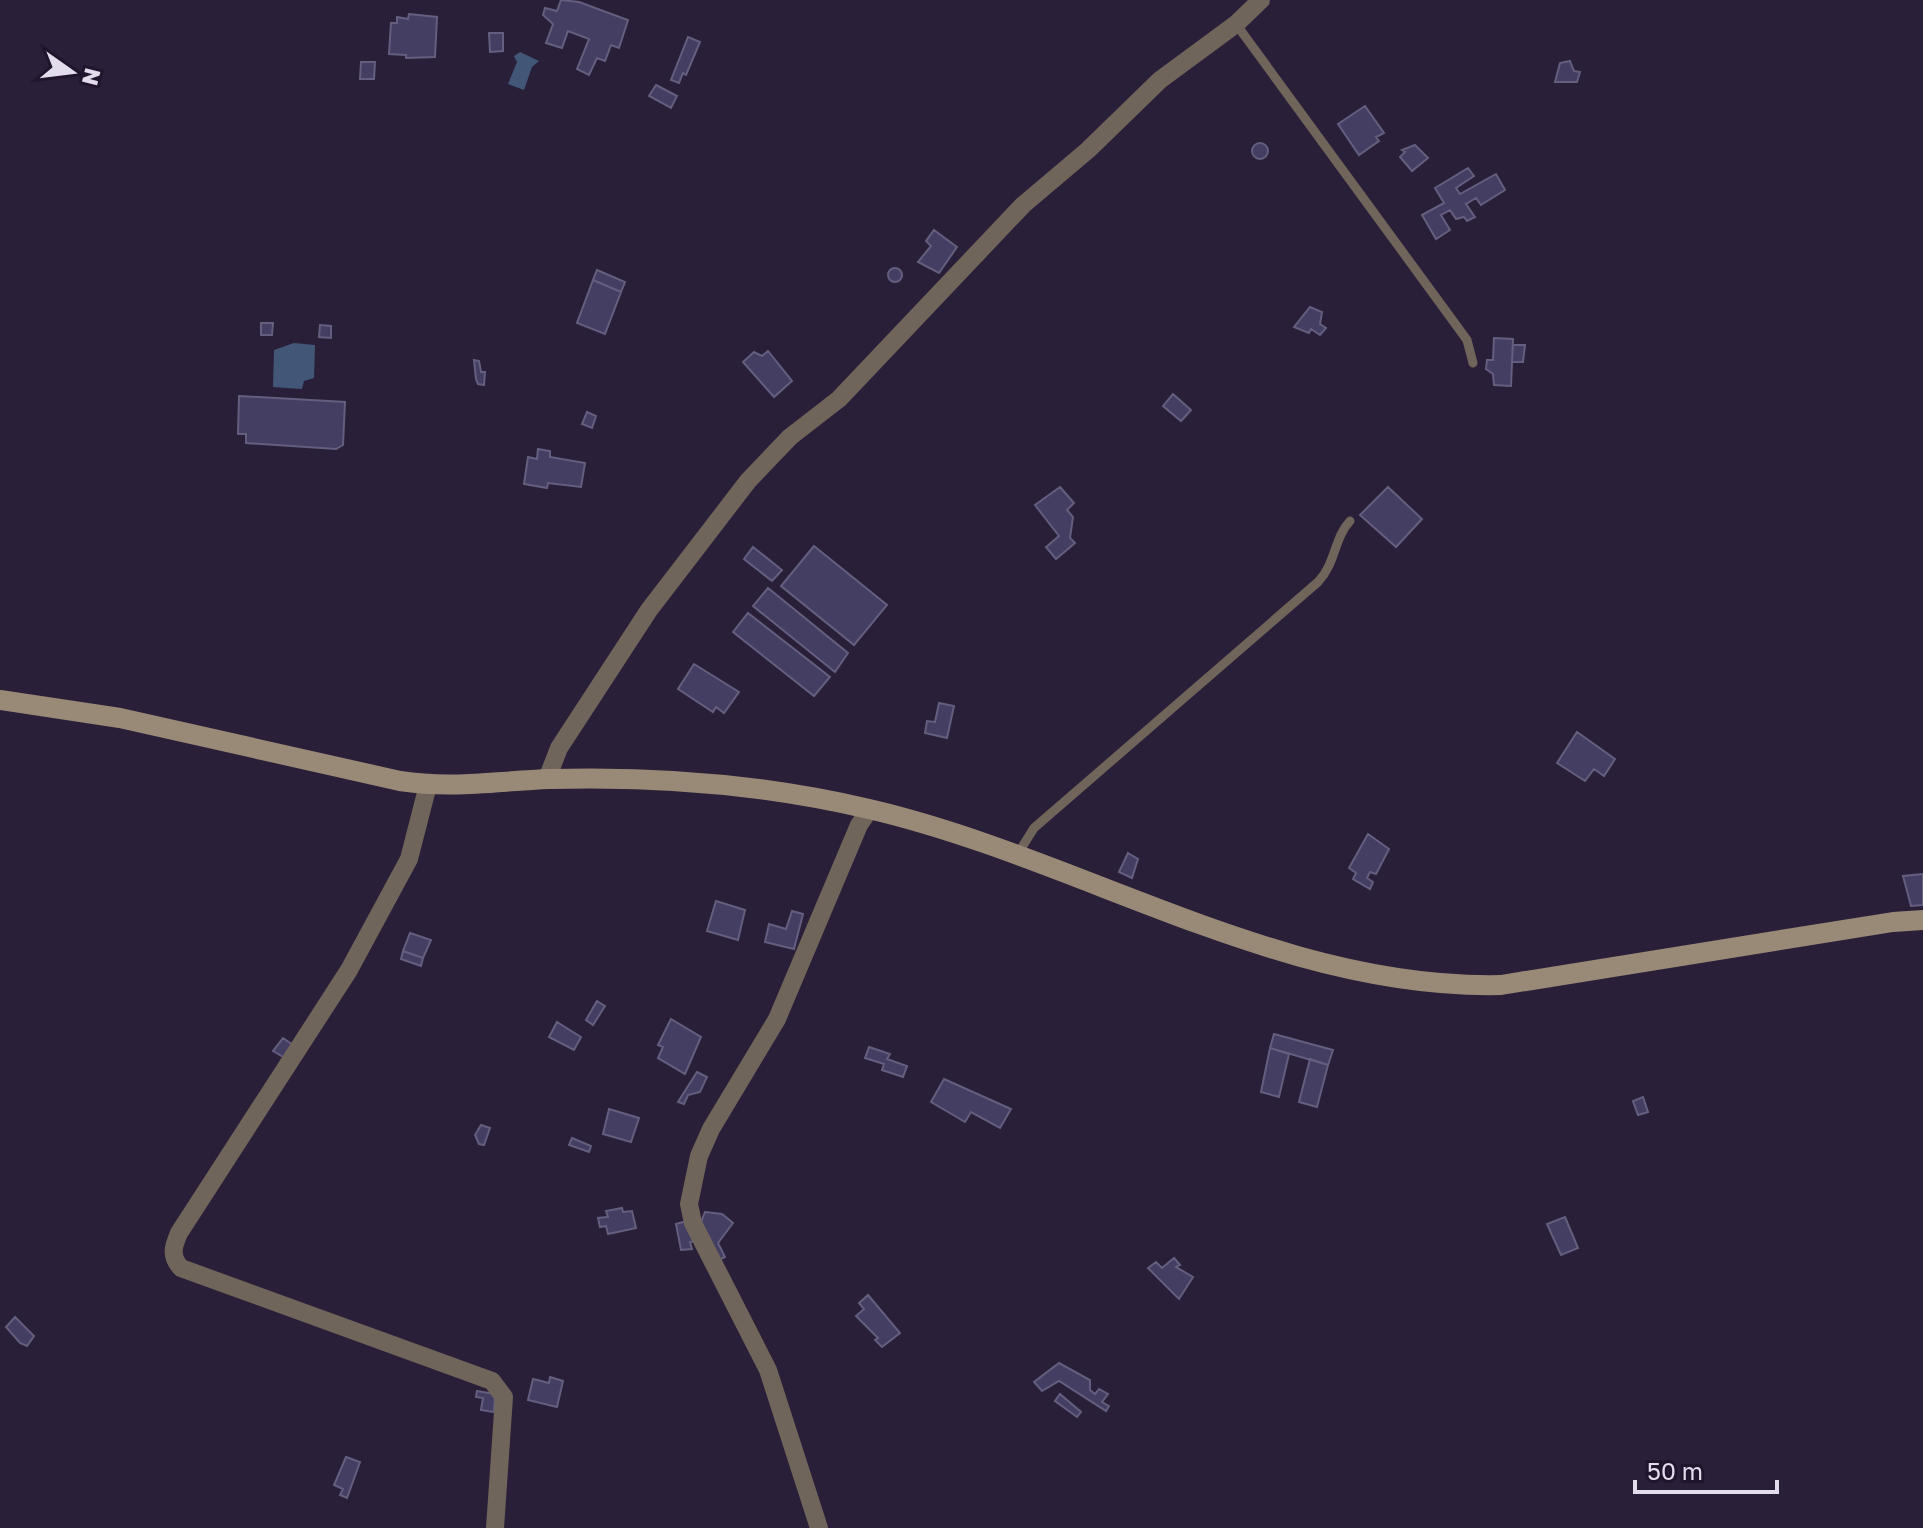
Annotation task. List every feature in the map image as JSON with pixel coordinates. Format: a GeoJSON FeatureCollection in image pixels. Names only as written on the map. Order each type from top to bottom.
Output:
{"type":"FeatureCollection","features":[{"type":"Feature","properties":{"kind":"main road"},"geometry":{"type":"LineString","coordinates":[[0,700],[120,718],[428,785],[547,779],[662,778],[755,786],[870,809],[1017,855],[1276,948],[1403,982],[1447,986],[1501,985],[1893,922],[1923,920]]}},
{"type":"Feature","properties":{"kind":"street"},"geometry":{"type":"LineString","coordinates":[[547,779],[559,748],[649,610],[748,481],[790,437],[839,399],[1023,205],[1088,150],[1160,80],[1236,24],[1261,0]]}},
{"type":"Feature","properties":{"kind":"street"},"geometry":{"type":"LineString","coordinates":[[428,785],[409,859],[363,945],[314,1030],[179,1233],[173,1249],[175,1261],[181,1268],[407,1348],[492,1381],[501,1388],[504,1397],[495,1528]]}},
{"type":"Feature","properties":{"kind":"street"},"geometry":{"type":"LineString","coordinates":[[819,1528],[768,1370],[693,1223],[690,1189],[711,1129],[777,1019],[859,825],[870,809]]}},
{"type":"Feature","properties":{"kind":"lane"},"geometry":{"type":"LineString","coordinates":[[1236,24],[1467,340],[1473,363]]}},
{"type":"Feature","properties":{"kind":"lane"},"geometry":{"type":"LineString","coordinates":[[1017,855],[1034,828],[1318,582],[1330,569],[1342,529],[1350,521]]}},
{"type":"Feature","properties":{"kind":"water"},"geometry":{"type":"Polygon","coordinates":[[[520,52],[539,61],[532,67],[524,90],[508,84],[517,62],[514,56],[520,52]]]}},
{"type":"Feature","properties":{"kind":"water"},"geometry":{"type":"Polygon","coordinates":[[[294,343],[315,345],[314,378],[304,381],[302,389],[273,387],[274,350],[294,343]]]}},
{"type":"Feature","properties":{"kind":"building"},"geometry":{"type":"Polygon","coordinates":[[[561,0],[579,2],[628,20],[619,48],[611,45],[605,61],[597,58],[589,75],[577,69],[589,39],[568,31],[562,48],[546,43],[553,24],[543,15],[545,8],[557,11],[561,0]]]}},
{"type":"Feature","properties":{"kind":"building"},"geometry":{"type":"Polygon","coordinates":[[[409,14],[437,17],[435,57],[406,58],[406,55],[389,54],[391,23],[397,23],[397,17],[408,19],[409,14]]]}},
{"type":"Feature","properties":{"kind":"building"},"geometry":{"type":"Polygon","coordinates":[[[489,33],[503,33],[503,51],[490,52],[489,33]]]}},
{"type":"Feature","properties":{"kind":"building"},"geometry":{"type":"Polygon","coordinates":[[[688,37],[700,42],[686,75],[683,73],[679,83],[671,80],[688,37]]]}},
{"type":"Feature","properties":{"kind":"building"},"geometry":{"type":"Polygon","coordinates":[[[1570,61],[1574,71],[1580,72],[1577,82],[1555,82],[1560,63],[1570,61]]]}},
{"type":"Feature","properties":{"kind":"building"},"geometry":{"type":"Polygon","coordinates":[[[361,62],[375,62],[374,79],[360,79],[361,62]]]}},
{"type":"Feature","properties":{"kind":"building"},"geometry":{"type":"Polygon","coordinates":[[[656,85],[677,96],[671,108],[649,96],[656,85]]]}},
{"type":"Feature","properties":{"kind":"building"},"geometry":{"type":"Polygon","coordinates":[[[1365,106],[1384,133],[1376,137],[1379,141],[1359,155],[1338,124],[1365,106]]]}},
{"type":"Feature","properties":{"kind":"building"},"geometry":{"type":"Polygon","coordinates":[[[1257,143],[1263,143],[1268,151],[1266,157],[1257,159],[1252,154],[1252,148],[1257,143]]]}},
{"type":"Feature","properties":{"kind":"building"},"geometry":{"type":"Polygon","coordinates":[[[1415,145],[1428,158],[1412,171],[1400,157],[1405,152],[1402,150],[1415,145]]]}},
{"type":"Feature","properties":{"kind":"building"},"geometry":{"type":"Polygon","coordinates":[[[1468,168],[1474,176],[1456,188],[1460,194],[1496,174],[1505,190],[1481,205],[1476,198],[1466,204],[1475,217],[1467,221],[1464,217],[1456,219],[1450,210],[1441,215],[1450,230],[1436,239],[1422,215],[1444,203],[1435,188],[1468,168]]]}},
{"type":"Feature","properties":{"kind":"building"},"geometry":{"type":"Polygon","coordinates":[[[934,230],[957,247],[939,273],[918,262],[931,246],[926,241],[934,230]]]}},
{"type":"Feature","properties":{"kind":"building"},"geometry":{"type":"Polygon","coordinates":[[[895,268],[902,275],[895,282],[888,275],[895,268]]]}},
{"type":"Feature","properties":{"kind":"building"},"geometry":{"type":"Polygon","coordinates":[[[597,270],[625,282],[621,292],[593,280],[597,270]]]}},
{"type":"Feature","properties":{"kind":"building"},"geometry":{"type":"Polygon","coordinates":[[[593,280],[621,292],[605,334],[577,323],[593,280]]]}},
{"type":"Feature","properties":{"kind":"building"},"geometry":{"type":"Polygon","coordinates":[[[1310,307],[1322,312],[1320,324],[1326,328],[1320,335],[1311,329],[1309,333],[1294,327],[1310,307]]]}},
{"type":"Feature","properties":{"kind":"building"},"geometry":{"type":"Polygon","coordinates":[[[261,323],[273,323],[272,335],[261,335],[261,323]]]}},
{"type":"Feature","properties":{"kind":"building"},"geometry":{"type":"Polygon","coordinates":[[[320,325],[331,326],[331,338],[319,337],[320,325]]]}},
{"type":"Feature","properties":{"kind":"building"},"geometry":{"type":"Polygon","coordinates":[[[1494,338],[1513,339],[1511,386],[1494,385],[1493,374],[1486,369],[1487,360],[1493,360],[1494,338]]]}},
{"type":"Feature","properties":{"kind":"building"},"geometry":{"type":"Polygon","coordinates":[[[1513,345],[1525,345],[1523,362],[1512,362],[1513,345]]]}},
{"type":"Feature","properties":{"kind":"building"},"geometry":{"type":"Polygon","coordinates":[[[768,351],[792,381],[774,397],[743,362],[754,352],[762,356],[768,351]]]}},
{"type":"Feature","properties":{"kind":"building"},"geometry":{"type":"Polygon","coordinates":[[[474,360],[479,361],[481,372],[485,372],[484,385],[478,384],[476,379],[474,360]]]}},
{"type":"Feature","properties":{"kind":"building"},"geometry":{"type":"Polygon","coordinates":[[[1173,394],[1191,410],[1181,421],[1163,406],[1173,394]]]}},
{"type":"Feature","properties":{"kind":"building"},"geometry":{"type":"Polygon","coordinates":[[[239,396],[345,402],[343,445],[336,449],[246,443],[246,434],[238,434],[239,396]]]}},
{"type":"Feature","properties":{"kind":"building"},"geometry":{"type":"Polygon","coordinates":[[[587,412],[596,416],[592,428],[582,424],[587,412]]]}},
{"type":"Feature","properties":{"kind":"building"},"geometry":{"type":"Polygon","coordinates":[[[538,449],[550,451],[550,457],[585,463],[581,487],[548,483],[547,488],[524,484],[528,457],[537,459],[538,449]]]}},
{"type":"Feature","properties":{"kind":"building"},"geometry":{"type":"Polygon","coordinates":[[[1060,487],[1074,503],[1067,510],[1073,517],[1070,538],[1075,543],[1056,559],[1046,547],[1059,536],[1035,505],[1060,487]]]}},
{"type":"Feature","properties":{"kind":"building"},"geometry":{"type":"Polygon","coordinates":[[[1388,487],[1422,519],[1396,547],[1360,515],[1388,487]]]}},
{"type":"Feature","properties":{"kind":"building"},"geometry":{"type":"Polygon","coordinates":[[[814,546],[887,605],[854,645],[781,586],[814,546]]]}},
{"type":"Feature","properties":{"kind":"building"},"geometry":{"type":"Polygon","coordinates":[[[753,547],[782,570],[772,581],[744,559],[753,547]]]}},
{"type":"Feature","properties":{"kind":"building"},"geometry":{"type":"Polygon","coordinates":[[[768,588],[848,653],[835,672],[753,606],[768,588]]]}},
{"type":"Feature","properties":{"kind":"building"},"geometry":{"type":"Polygon","coordinates":[[[748,613],[830,677],[814,696],[733,632],[748,613]]]}},
{"type":"Feature","properties":{"kind":"building"},"geometry":{"type":"Polygon","coordinates":[[[694,664],[739,692],[724,713],[716,707],[713,712],[678,689],[694,664]]]}},
{"type":"Feature","properties":{"kind":"building"},"geometry":{"type":"Polygon","coordinates":[[[939,703],[954,706],[947,738],[925,733],[927,721],[935,722],[939,703]]]}},
{"type":"Feature","properties":{"kind":"building"},"geometry":{"type":"Polygon","coordinates":[[[1577,732],[1615,759],[1604,776],[1594,769],[1585,781],[1557,763],[1577,732]]]}},
{"type":"Feature","properties":{"kind":"building"},"geometry":{"type":"Polygon","coordinates":[[[1368,834],[1389,849],[1376,874],[1370,872],[1367,878],[1373,882],[1370,889],[1353,879],[1356,873],[1349,868],[1368,834]]]}},
{"type":"Feature","properties":{"kind":"building"},"geometry":{"type":"Polygon","coordinates":[[[1128,853],[1138,859],[1132,878],[1119,872],[1128,853]]]}},
{"type":"Feature","properties":{"kind":"building"},"geometry":{"type":"Polygon","coordinates":[[[1923,874],[1923,905],[1911,906],[1903,876],[1923,874]]]}},
{"type":"Feature","properties":{"kind":"building"},"geometry":{"type":"Polygon","coordinates":[[[716,901],[745,910],[738,940],[707,931],[716,901]]]}},
{"type":"Feature","properties":{"kind":"building"},"geometry":{"type":"Polygon","coordinates":[[[792,911],[803,914],[794,949],[765,942],[769,924],[786,929],[792,911]]]}},
{"type":"Feature","properties":{"kind":"building"},"geometry":{"type":"Polygon","coordinates":[[[410,933],[431,940],[423,958],[403,951],[410,933]]]}},
{"type":"Feature","properties":{"kind":"building"},"geometry":{"type":"Polygon","coordinates":[[[403,951],[423,958],[421,966],[401,959],[403,951]]]}},
{"type":"Feature","properties":{"kind":"building"},"geometry":{"type":"Polygon","coordinates":[[[597,1001],[605,1006],[593,1025],[586,1020],[597,1001]]]}},
{"type":"Feature","properties":{"kind":"building"},"geometry":{"type":"Polygon","coordinates":[[[671,1019],[701,1037],[685,1074],[658,1058],[663,1047],[658,1045],[671,1019]]]}},
{"type":"Feature","properties":{"kind":"building"},"geometry":{"type":"Polygon","coordinates":[[[557,1022],[581,1037],[574,1050],[549,1037],[557,1022]]]}},
{"type":"Feature","properties":{"kind":"building"},"geometry":{"type":"Polygon","coordinates":[[[1274,1034],[1333,1050],[1328,1065],[1270,1048],[1274,1034]]]}},
{"type":"Feature","properties":{"kind":"building"},"geometry":{"type":"Polygon","coordinates":[[[283,1038],[293,1045],[285,1058],[273,1051],[283,1038]]]}},
{"type":"Feature","properties":{"kind":"building"},"geometry":{"type":"Polygon","coordinates":[[[869,1047],[890,1054],[887,1059],[907,1066],[903,1077],[882,1070],[884,1064],[865,1058],[869,1047]]]}},
{"type":"Feature","properties":{"kind":"building"},"geometry":{"type":"Polygon","coordinates":[[[1270,1048],[1289,1054],[1279,1097],[1261,1092],[1270,1048]]]}},
{"type":"Feature","properties":{"kind":"building"},"geometry":{"type":"Polygon","coordinates":[[[1310,1059],[1328,1065],[1317,1107],[1299,1102],[1310,1059]]]}},
{"type":"Feature","properties":{"kind":"building"},"geometry":{"type":"Polygon","coordinates":[[[697,1072],[707,1077],[700,1092],[688,1095],[684,1104],[678,1102],[697,1072]]]}},
{"type":"Feature","properties":{"kind":"building"},"geometry":{"type":"Polygon","coordinates":[[[944,1079],[1011,1109],[1000,1128],[971,1112],[965,1122],[931,1102],[944,1079]]]}},
{"type":"Feature","properties":{"kind":"building"},"geometry":{"type":"Polygon","coordinates":[[[1643,1097],[1648,1112],[1638,1115],[1633,1101],[1643,1097]]]}},
{"type":"Feature","properties":{"kind":"building"},"geometry":{"type":"Polygon","coordinates":[[[609,1109],[639,1118],[631,1142],[603,1134],[609,1109]]]}},
{"type":"Feature","properties":{"kind":"building"},"geometry":{"type":"Polygon","coordinates":[[[481,1125],[490,1128],[484,1145],[479,1144],[475,1135],[481,1125]]]}},
{"type":"Feature","properties":{"kind":"building"},"geometry":{"type":"Polygon","coordinates":[[[572,1138],[591,1146],[589,1152],[569,1145],[572,1138]]]}},
{"type":"Feature","properties":{"kind":"building"},"geometry":{"type":"Polygon","coordinates":[[[622,1208],[623,1212],[632,1211],[636,1228],[608,1234],[606,1226],[600,1227],[598,1218],[608,1217],[606,1211],[622,1208]]]}},
{"type":"Feature","properties":{"kind":"building"},"geometry":{"type":"Polygon","coordinates":[[[705,1212],[722,1214],[733,1223],[718,1243],[725,1257],[719,1260],[701,1222],[705,1212]]]}},
{"type":"Feature","properties":{"kind":"building"},"geometry":{"type":"Polygon","coordinates":[[[1565,1217],[1578,1248],[1561,1255],[1547,1224],[1565,1217]]]}},
{"type":"Feature","properties":{"kind":"building"},"geometry":{"type":"Polygon","coordinates":[[[687,1221],[698,1241],[690,1242],[692,1249],[681,1250],[676,1224],[687,1221]]]}},
{"type":"Feature","properties":{"kind":"building"},"geometry":{"type":"Polygon","coordinates":[[[1174,1258],[1180,1265],[1176,1267],[1193,1277],[1179,1299],[1148,1268],[1156,1262],[1162,1268],[1174,1258]]]}},
{"type":"Feature","properties":{"kind":"building"},"geometry":{"type":"Polygon","coordinates":[[[868,1295],[900,1333],[882,1347],[875,1340],[878,1338],[856,1316],[864,1309],[859,1303],[868,1295]]]}},
{"type":"Feature","properties":{"kind":"building"},"geometry":{"type":"Polygon","coordinates":[[[15,1317],[34,1336],[27,1346],[20,1343],[6,1327],[15,1317]]]}},
{"type":"Feature","properties":{"kind":"building"},"geometry":{"type":"Polygon","coordinates":[[[1059,1363],[1090,1380],[1090,1390],[1095,1394],[1099,1389],[1108,1394],[1102,1402],[1109,1406],[1106,1411],[1059,1381],[1042,1391],[1034,1382],[1059,1363]]]}},
{"type":"Feature","properties":{"kind":"building"},"geometry":{"type":"Polygon","coordinates":[[[550,1377],[563,1381],[557,1407],[528,1400],[533,1379],[549,1383],[550,1377]]]}},
{"type":"Feature","properties":{"kind":"building"},"geometry":{"type":"Polygon","coordinates":[[[477,1391],[495,1394],[494,1412],[481,1410],[483,1398],[476,1397],[477,1391]]]}},
{"type":"Feature","properties":{"kind":"building"},"geometry":{"type":"Polygon","coordinates":[[[1060,1394],[1081,1412],[1077,1417],[1055,1401],[1060,1394]]]}},
{"type":"Feature","properties":{"kind":"building"},"geometry":{"type":"Polygon","coordinates":[[[346,1457],[360,1462],[347,1498],[340,1495],[343,1489],[334,1485],[346,1457]]]}}]}
